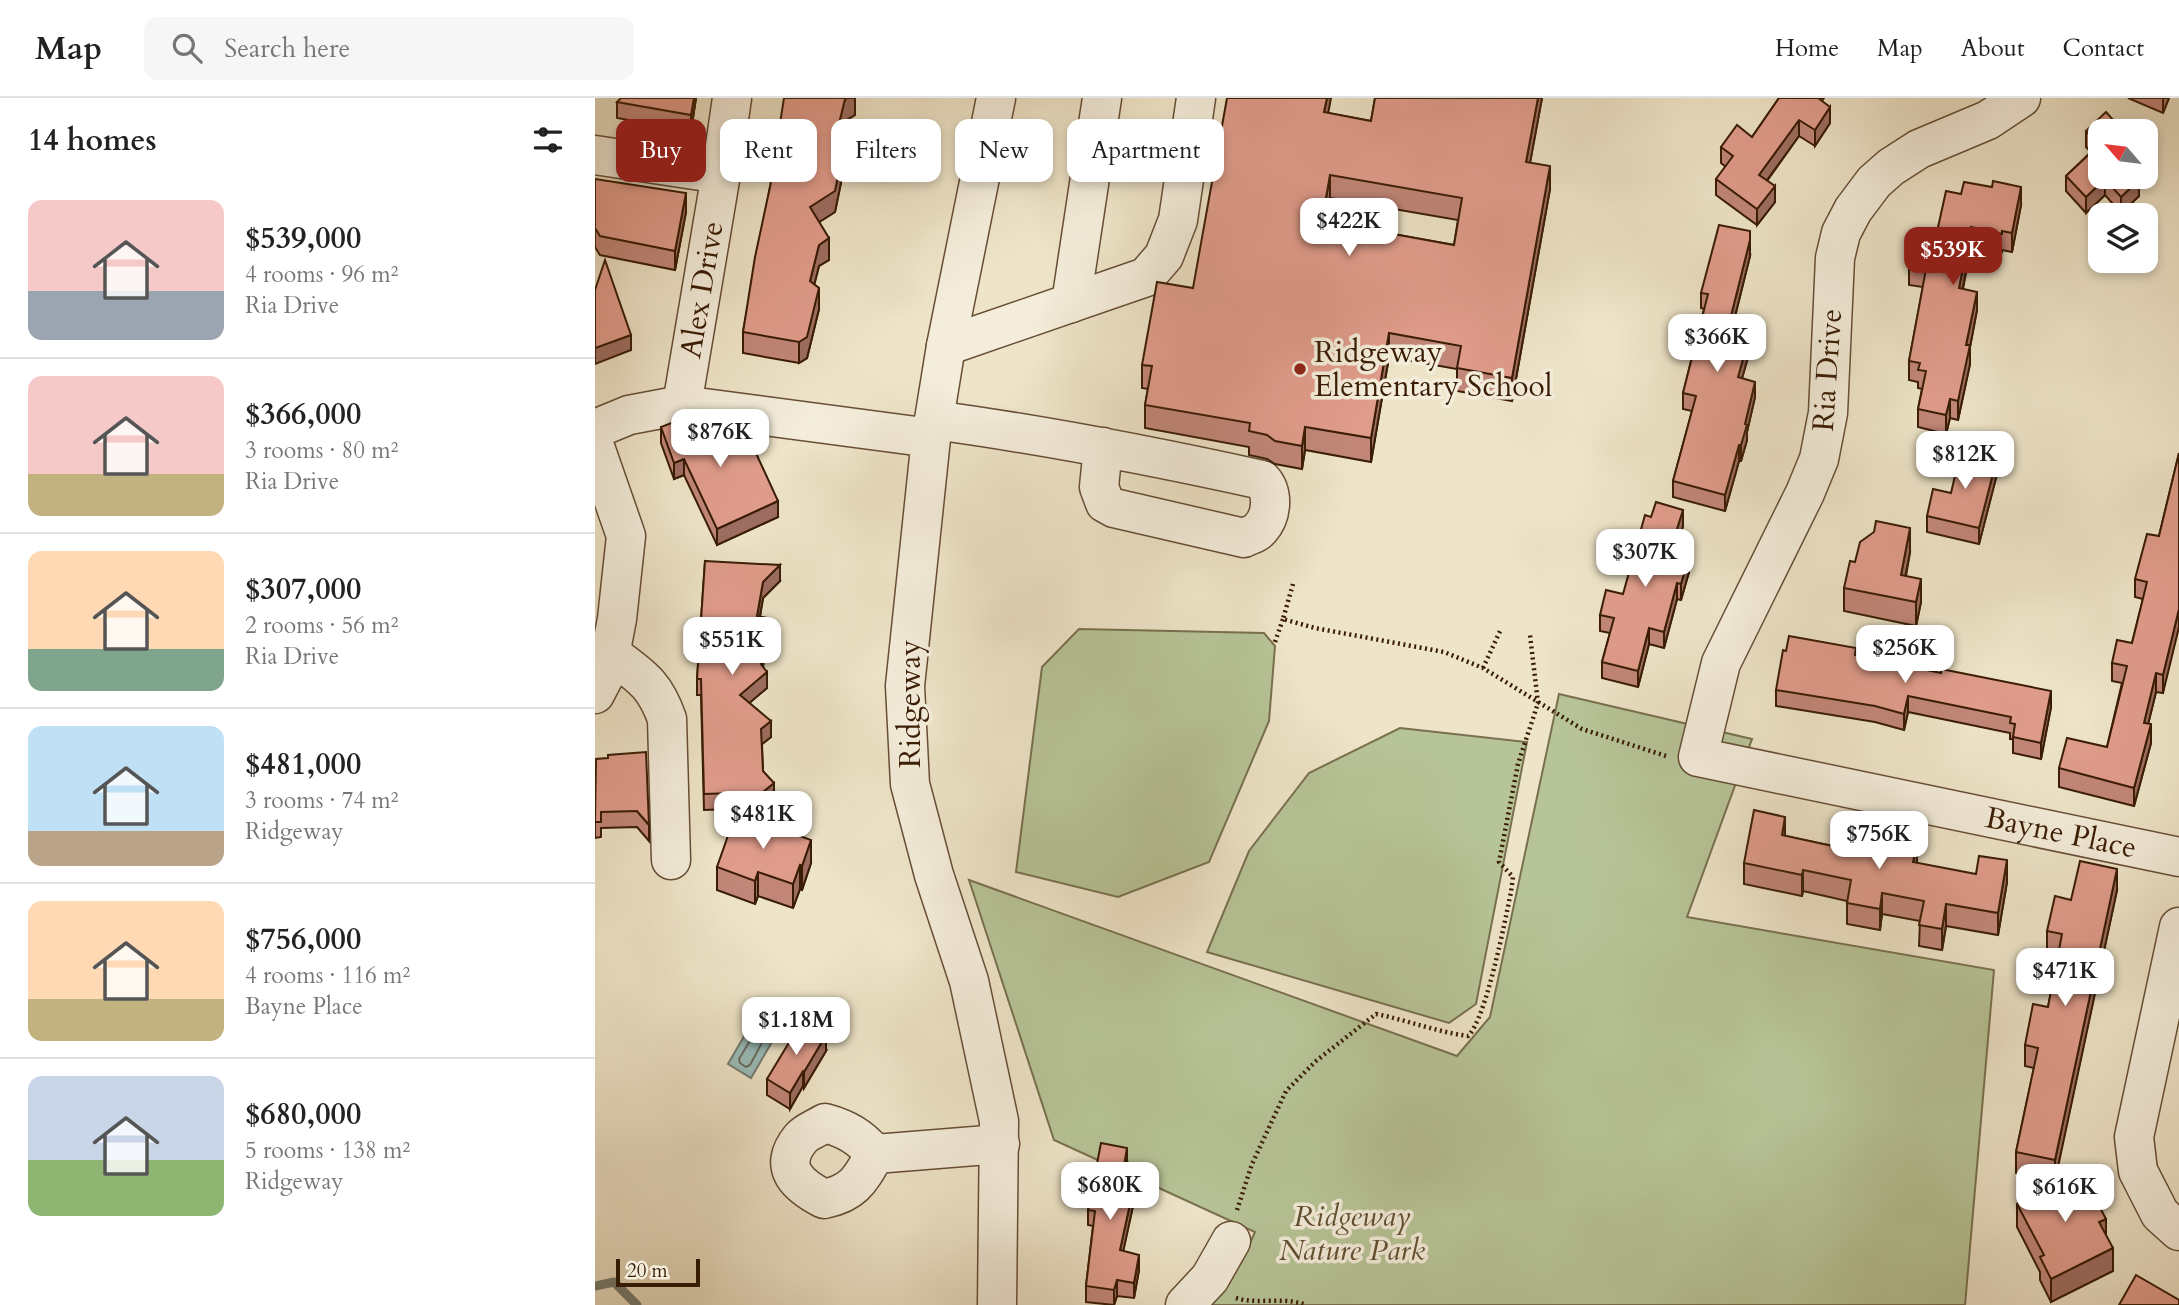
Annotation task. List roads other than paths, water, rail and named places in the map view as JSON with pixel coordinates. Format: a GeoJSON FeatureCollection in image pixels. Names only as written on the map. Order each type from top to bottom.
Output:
{"type":"FeatureCollection","features":[{"type":"Feature","properties":{"kind":"street","name":"Alex Drive"},"geometry":{"type":"LineString","coordinates":[[728,119],[731,98]]}},
{"type":"Feature","properties":{"kind":"street","name":"Ridgeway"},"geometry":{"type":"LineString","coordinates":[[996,98],[932,429],[905,686],[910,784],[933,876],[969,981],[999,1121],[997,1305]]}},
{"type":"Feature","properties":{"kind":"street"},"geometry":{"type":"LineString","coordinates":[[1071,303],[1102,98]]}},
{"type":"Feature","properties":{"kind":"street"},"geometry":{"type":"LineString","coordinates":[[946,346],[1146,277],[1164,256],[1178,220],[1195,98]]}},
{"type":"Feature","properties":{"kind":"street","name":"Ria Drive"},"geometry":{"type":"LineString","coordinates":[[1698,757],[1721,663],[1805,493],[1819,458],[1828,413],[1835,258],[1840,233],[1867,191],[1891,167],[1919,149],[1988,120],[2021,98]]}},
{"type":"Feature","properties":{"kind":"street"},"geometry":{"type":"LineString","coordinates":[[595,155],[720,174]]}},
{"type":"Feature","properties":{"kind":"street","name":"Alex Drive"},"geometry":{"type":"LineString","coordinates":[[682,405],[720,180]]}},
{"type":"Feature","properties":{"kind":"street"},"geometry":{"type":"LineString","coordinates":[[595,429],[629,415],[682,405],[932,429],[1024,432],[1103,447]]}},
{"type":"Feature","properties":{"kind":"street"},"geometry":{"type":"LineString","coordinates":[[595,447],[626,536],[617,619],[607,671],[595,694]]}},
{"type":"Feature","properties":{"kind":"street"},"geometry":{"type":"LineString","coordinates":[[610,653],[651,686],[660,698],[667,719],[671,860]]}},
{"type":"Feature","properties":{"kind":"street","name":"Bayne Place"},"geometry":{"type":"LineString","coordinates":[[1698,757],[2179,857]]}},
{"type":"Feature","properties":{"kind":"street"},"geometry":{"type":"LineString","coordinates":[[2179,927],[2134,1137],[2138,1171],[2160,1214],[2179,1231]]}},
{"type":"Feature","properties":{"kind":"street"},"geometry":{"type":"LineString","coordinates":[[875,1154],[1000,1144]]}},
{"type":"Feature","properties":{"kind":"street"},"geometry":{"type":"LineString","coordinates":[[1198,1292],[1231,1241]]}},
{"type":"Feature","properties":{"kind":"water"},"geometry":{"type":"Polygon","coordinates":[[[753,1021],[776,1035],[751,1078],[728,1064],[753,1021]]]}},
{"type":"Feature","properties":{"kind":"waterway"},"geometry":{"type":"LineString","coordinates":[[595,1286],[614,1282],[637,1305]]}},
{"type":"Feature","properties":{"kind":"place","name":"Ridgeway Elementary School"},"geometry":{"type":"Point","coordinates":[1300,369]}},
{"type":"Feature","properties":{"kind":"park label","name":"Ridgeway Nature Park"},"geometry":{"type":"Point","coordinates":[1352,1233]}}]}
